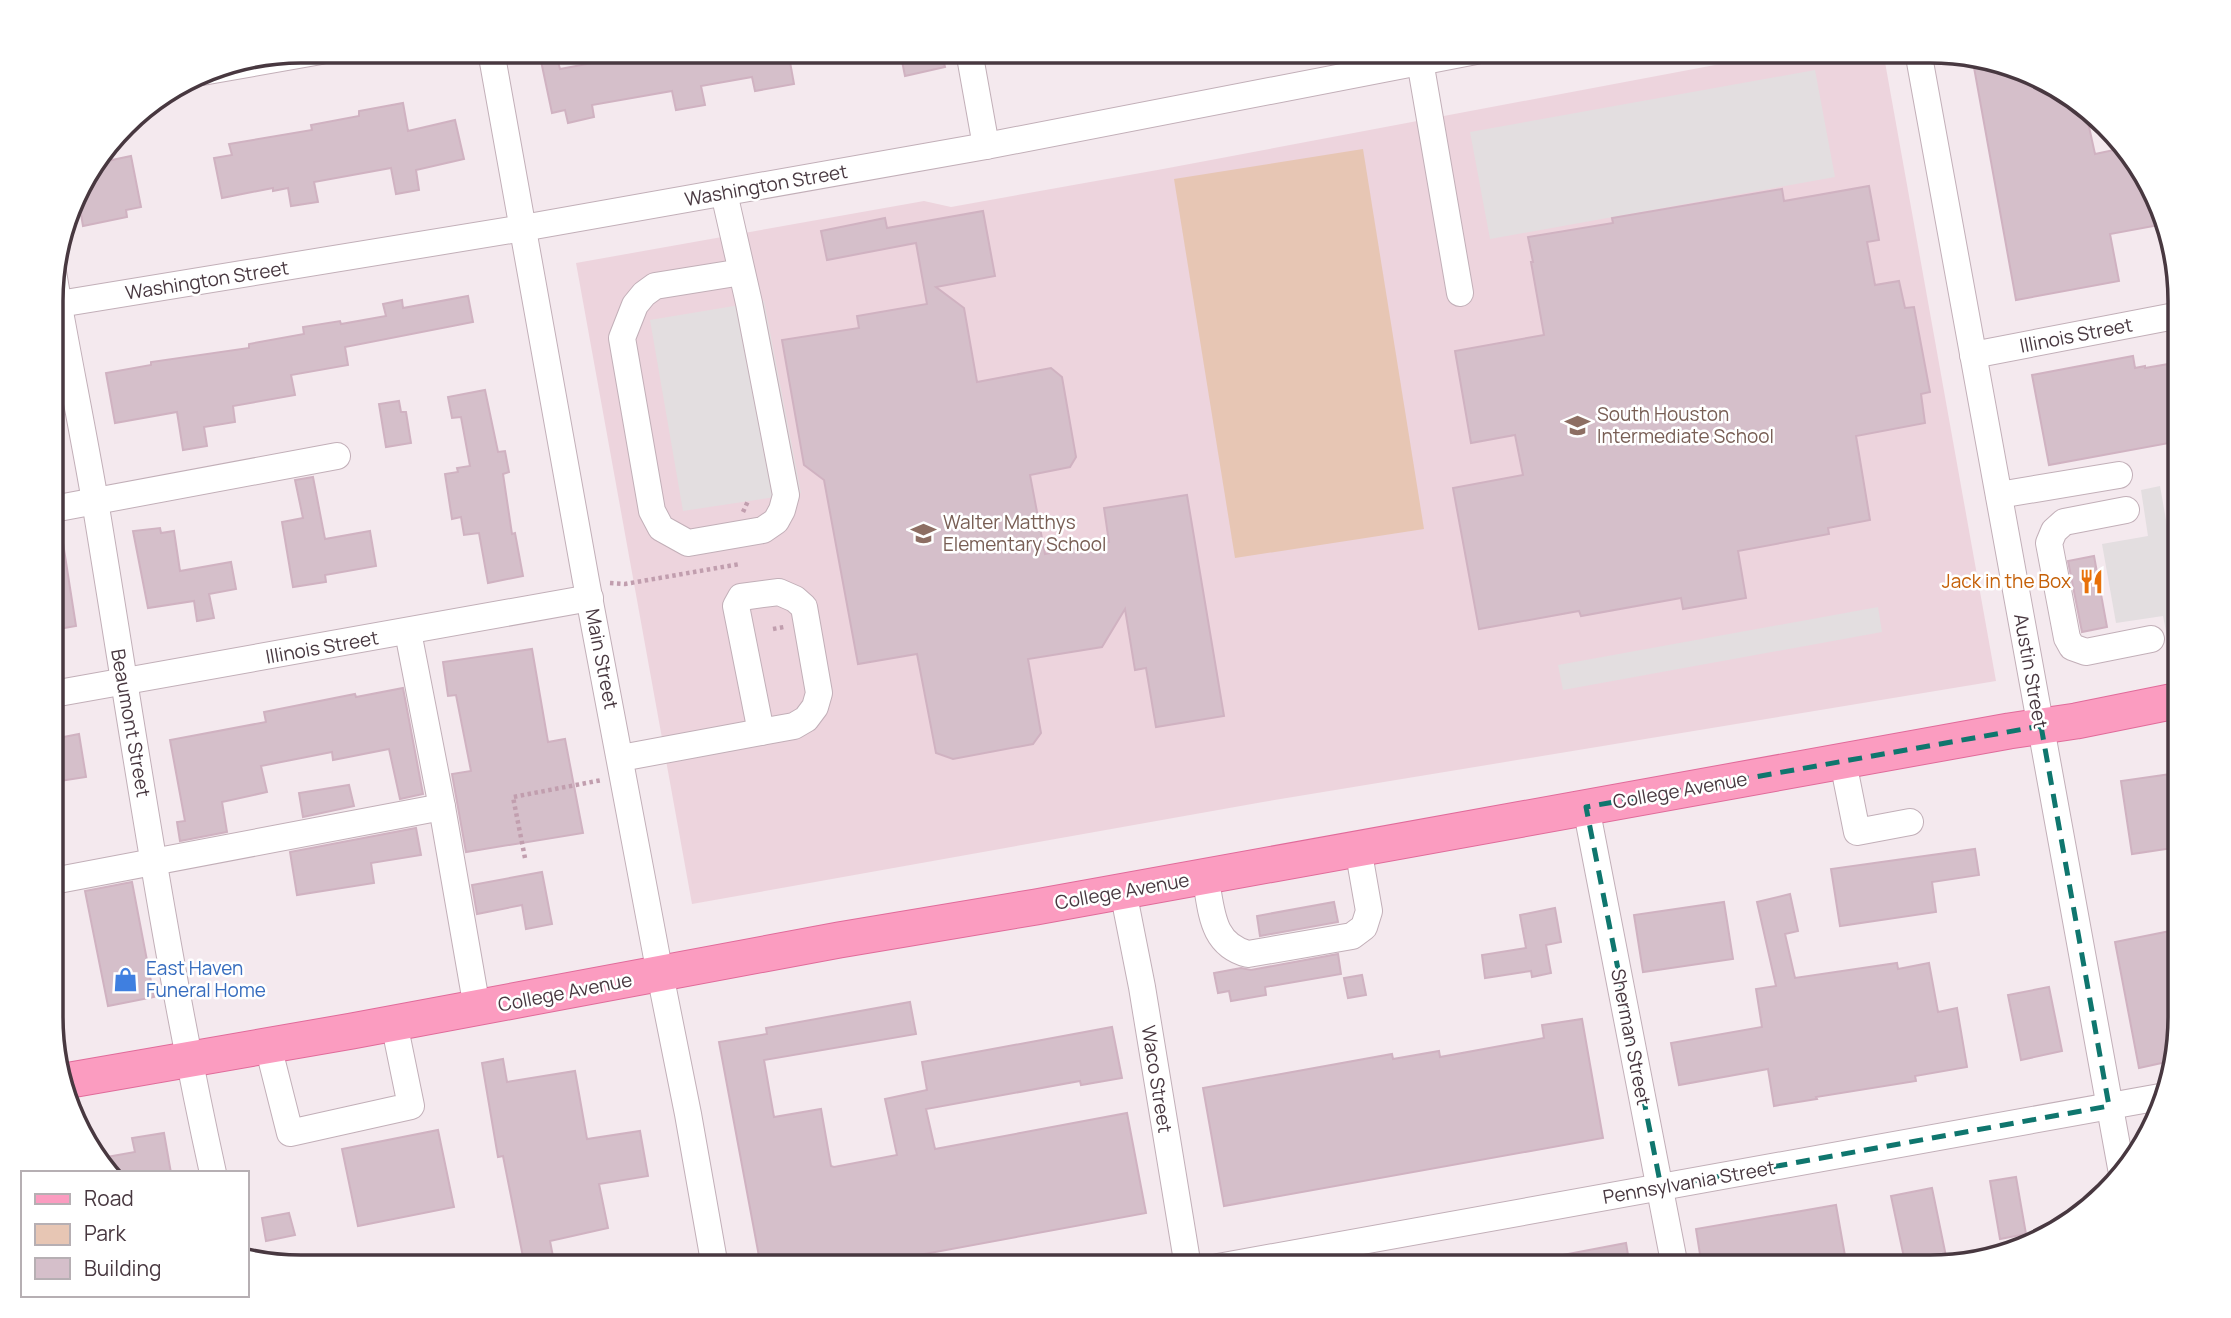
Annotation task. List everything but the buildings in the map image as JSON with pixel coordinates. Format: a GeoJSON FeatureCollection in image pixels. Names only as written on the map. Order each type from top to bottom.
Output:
{"type":"FeatureCollection","features":[{"type":"Feature","properties":{"kind":"main road","name":"College Avenue"},"geometry":{"type":"LineString","coordinates":[[72,1080],[2167,703]]}},
{"type":"Feature","properties":{"kind":"street","name":"Main Street"},"geometry":{"type":"LineString","coordinates":[[493,63],[588,590],[713,1255]]}},
{"type":"Feature","properties":{"kind":"street"},"geometry":{"type":"LineString","coordinates":[[971,63],[986,146]]}},
{"type":"Feature","properties":{"kind":"street","name":"Washington Street"},"geometry":{"type":"LineString","coordinates":[[63,303],[724,193],[986,146],[1410,63]]}},
{"type":"Feature","properties":{"kind":"street"},"geometry":{"type":"LineString","coordinates":[[1420,63],[1460,293]]}},
{"type":"Feature","properties":{"kind":"street","name":"Austin Street"},"geometry":{"type":"LineString","coordinates":[[1920,63],[2119,1162]]}},
{"type":"Feature","properties":{"kind":"street"},"geometry":{"type":"LineString","coordinates":[[724,193],[742,272],[786,495],[776,521],[763,530],[688,543],[661,528],[652,511],[622,338],[635,305],[654,286],[742,272]]}},
{"type":"Feature","properties":{"kind":"street","name":"Illinois Street"},"geometry":{"type":"LineString","coordinates":[[1973,355],[2167,318]]}},
{"type":"Feature","properties":{"kind":"street","name":"Beaumont Street"},"geometry":{"type":"LineString","coordinates":[[63,339],[95,501],[188,1060],[213,1171]]}},
{"type":"Feature","properties":{"kind":"street"},"geometry":{"type":"LineString","coordinates":[[63,507],[337,456]]}},
{"type":"Feature","properties":{"kind":"street"},"geometry":{"type":"LineString","coordinates":[[1999,495],[2119,475]]}},
{"type":"Feature","properties":{"kind":"street"},"geometry":{"type":"LineString","coordinates":[[2126,510],[2064,522],[2054,531],[2049,544],[2051,562],[2067,638],[2072,648],[2086,652],[2151,639]]}},
{"type":"Feature","properties":{"kind":"street","name":"Illinois Street"},"geometry":{"type":"LineString","coordinates":[[63,692],[408,632],[588,590]]}},
{"type":"Feature","properties":{"kind":"street"},"geometry":{"type":"LineString","coordinates":[[622,767],[794,726],[806,719],[815,707],[819,693],[804,607],[795,599],[779,592],[741,597],[736,606],[761,733]]}},
{"type":"Feature","properties":{"kind":"street"},"geometry":{"type":"LineString","coordinates":[[408,632],[477,1008]]}},
{"type":"Feature","properties":{"kind":"street"},"geometry":{"type":"LineString","coordinates":[[1843,762],[1857,832],[1910,822]]}},
{"type":"Feature","properties":{"kind":"street"},"geometry":{"type":"LineString","coordinates":[[63,879],[442,807]]}},
{"type":"Feature","properties":{"kind":"street","name":"Sherman Street"},"geometry":{"type":"LineString","coordinates":[[1586,807],[1673,1254]]}},
{"type":"Feature","properties":{"kind":"street"},"geometry":{"type":"LineString","coordinates":[[1205,876],[1216,930],[1226,945],[1238,952],[1248,954],[1326,941],[1352,936],[1364,927],[1369,911],[1358,848]]}},
{"type":"Feature","properties":{"kind":"street","name":"Waco Street"},"geometry":{"type":"LineString","coordinates":[[1123,891],[1142,987],[1186,1254]]}},
{"type":"Feature","properties":{"kind":"street"},"geometry":{"type":"LineString","coordinates":[[268,1045],[290,1133],[411,1106],[394,1023]]}},
{"type":"Feature","properties":{"kind":"street","name":"Pennsylvania Street"},"geometry":{"type":"LineString","coordinates":[[1288,1254],[2153,1098]]}},
{"type":"Feature","properties":{"kind":"path"},"geometry":{"type":"LineString","coordinates":[[588,590],[740,564]]}},
{"type":"Feature","properties":{"kind":"path"},"geometry":{"type":"LineString","coordinates":[[525,859],[513,797],[622,767]]}},
{"type":"Feature","properties":{"kind":"highlighted area"},"geometry":{"type":"Polygon","coordinates":[[[2041,726],[2109,1106],[1661,1187],[1586,807],[2041,726]]]}},
{"type":"Feature","properties":{"kind":"shaded area"},"geometry":{"type":"Polygon","coordinates":[[[1725,63],[1885,63],[1996,681],[1263,802],[692,904],[576,263],[924,201],[951,207],[1725,63]]]}},
{"type":"Feature","properties":{"kind":"shaded area"},"geometry":{"type":"Polygon","coordinates":[[[1815,70],[1835,177],[1490,239],[1470,132],[1815,70]]]}},
{"type":"Feature","properties":{"kind":"shaded area"},"geometry":{"type":"Polygon","coordinates":[[[764,301],[801,493],[683,511],[650,320],[764,301]]]}},
{"type":"Feature","properties":{"kind":"shaded area"},"geometry":{"type":"Polygon","coordinates":[[[2160,486],[2167,526],[2167,636],[2163,616],[2116,623],[2102,544],[2148,536],[2141,490],[2160,486]]]}},
{"type":"Feature","properties":{"kind":"shaded area"},"geometry":{"type":"Polygon","coordinates":[[[1878,607],[1882,632],[1563,690],[1558,665],[1878,607]]]}},
{"type":"Feature","properties":{"kind":"green space"},"geometry":{"type":"Polygon","coordinates":[[[1363,149],[1424,529],[1235,558],[1174,179],[1363,149]]]}},
{"type":"Feature","properties":{"kind":"place","name":"South Houston Intermediate School"},"geometry":{"type":"Point","coordinates":[1577,425]}},
{"type":"Feature","properties":{"kind":"place","name":"Walter Matthys Elementary School"},"geometry":{"type":"Point","coordinates":[923,533]}},
{"type":"Feature","properties":{"kind":"place","name":"Jack in the Box"},"geometry":{"type":"Point","coordinates":[2091,581]}},
{"type":"Feature","properties":{"kind":"place","name":"East Haven Funeral Home"},"geometry":{"type":"Point","coordinates":[126,979]}}]}
